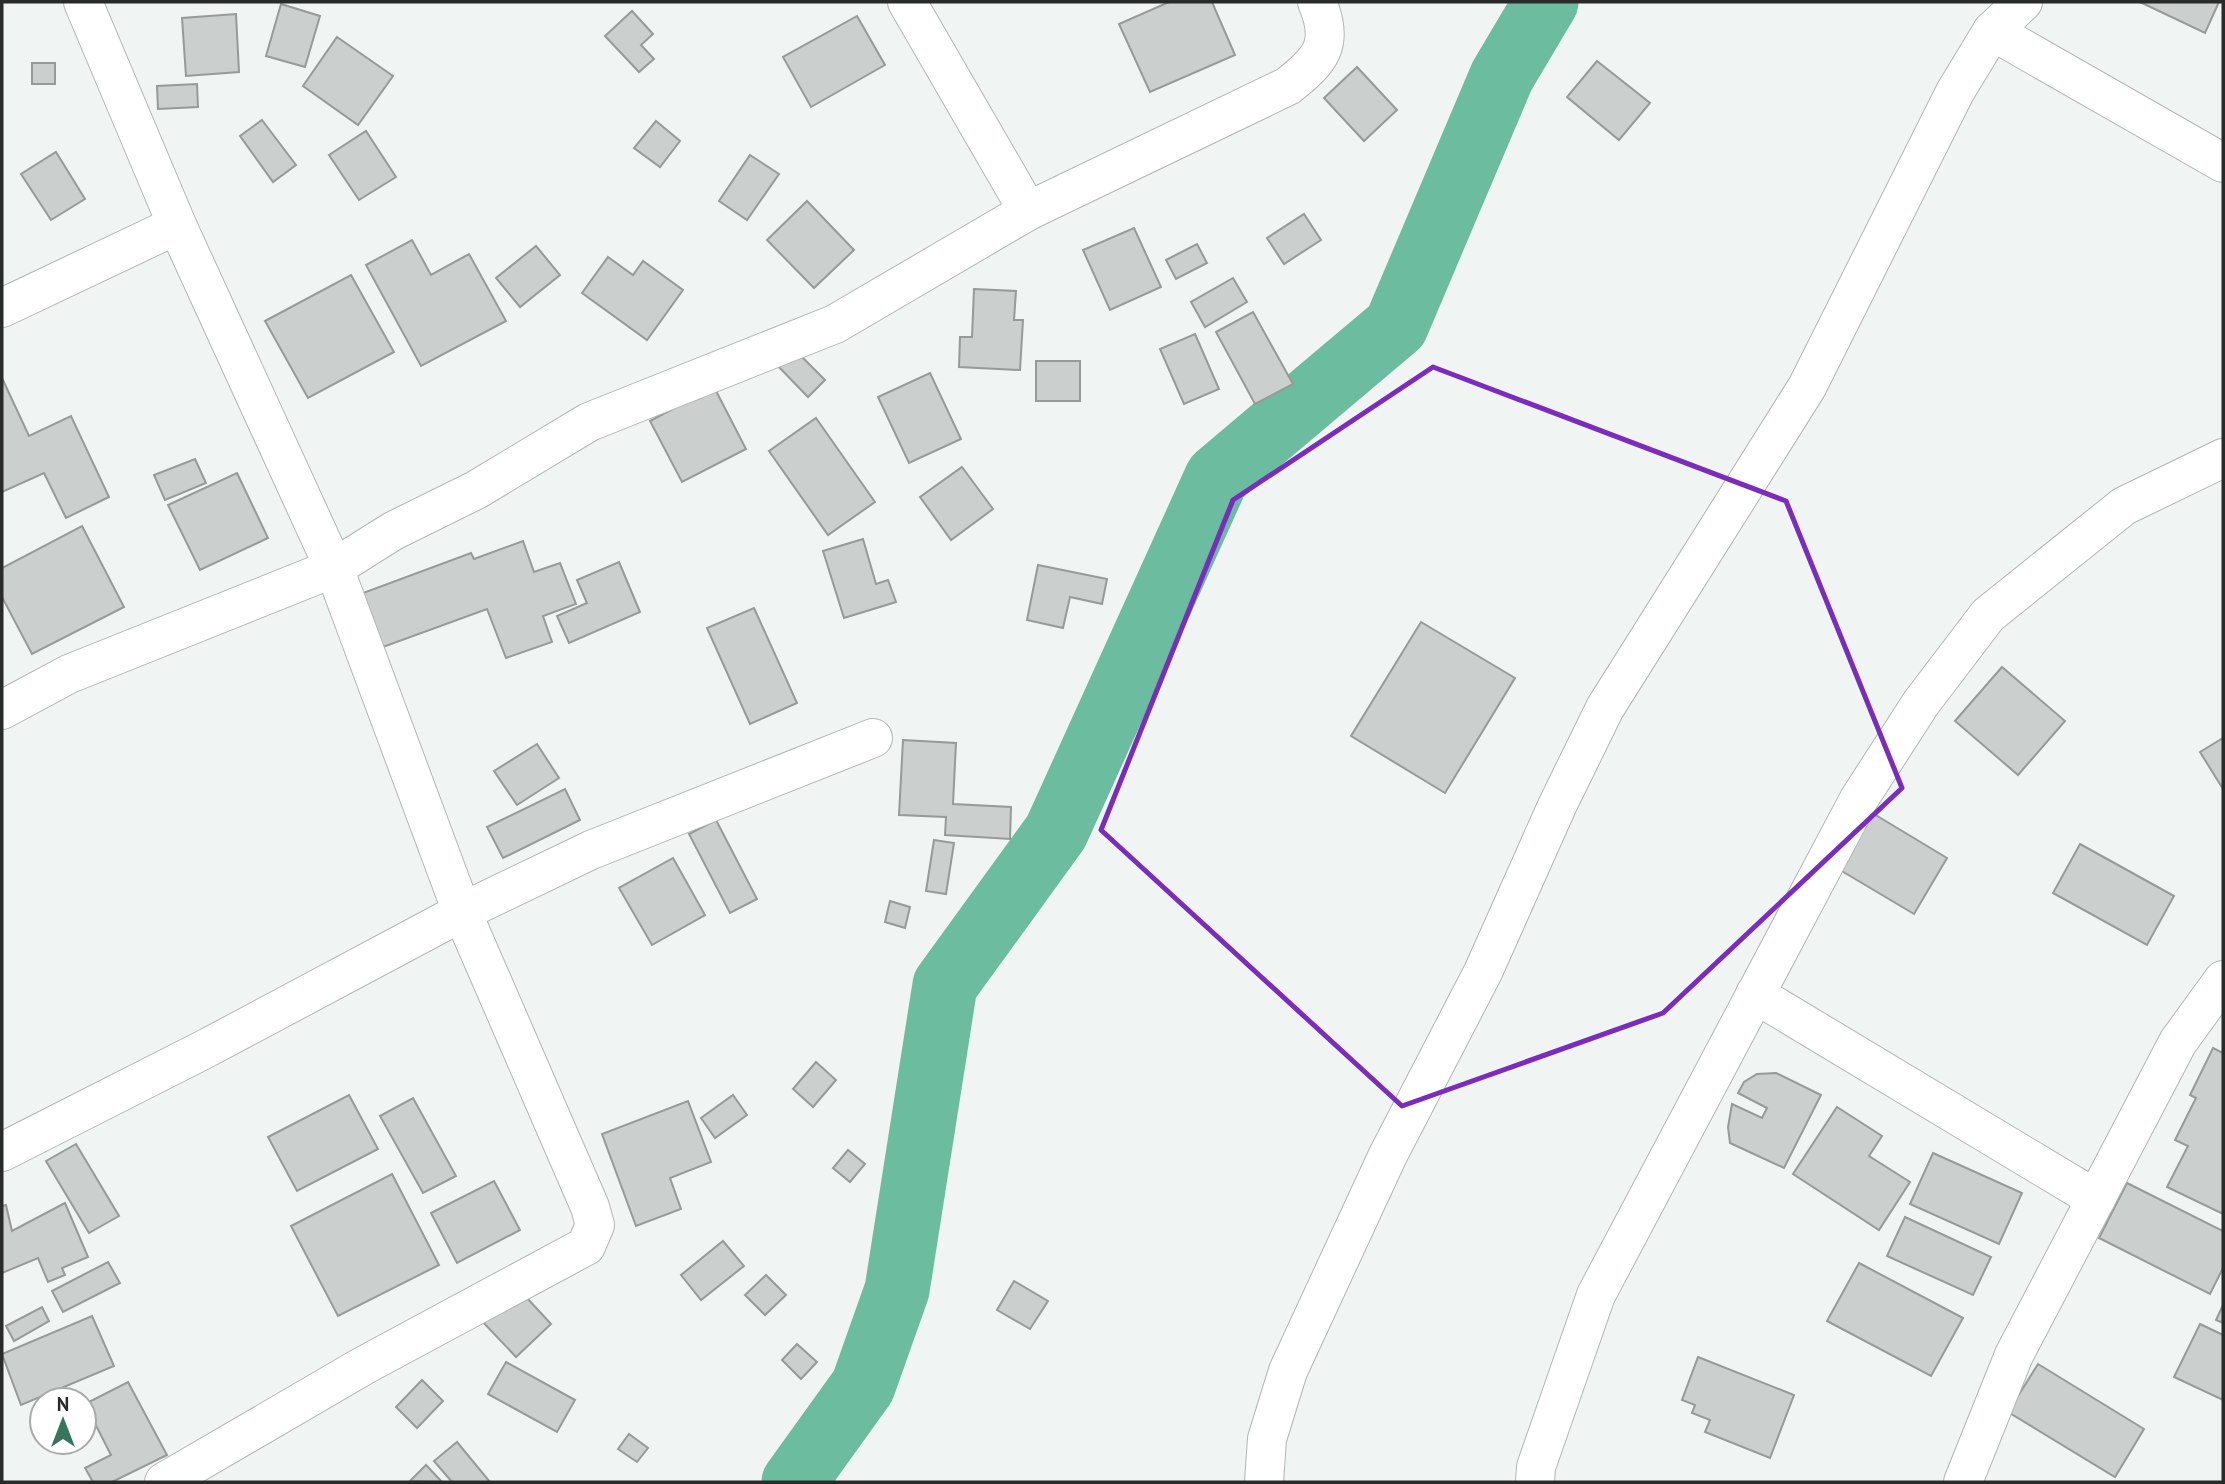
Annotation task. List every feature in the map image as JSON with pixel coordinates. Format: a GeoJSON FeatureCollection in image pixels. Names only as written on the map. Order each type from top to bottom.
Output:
{"type":"FeatureCollection","features":[{"type":"Feature","properties":{"kind":"street"},"geometry":{"type":"LineString","coordinates":[[83,2],[177,225],[334,568],[462,912],[590,1207],[595,1225],[586,1246],[363,1366],[164,1482]]}},
{"type":"Feature","properties":{"kind":"street"},"geometry":{"type":"LineString","coordinates":[[906,2],[1028,211]]}},
{"type":"Feature","properties":{"kind":"street"},"geometry":{"type":"LineString","coordinates":[[2,710],[69,674],[334,568],[393,531],[476,490],[590,422],[835,324],[1028,211],[1288,86],[1311,68],[1326,43],[1324,18],[1317,2]]}},
{"type":"Feature","properties":{"kind":"street"},"geometry":{"type":"LineString","coordinates":[[1264,1482],[1267,1440],[1288,1371],[1388,1155],[1483,972],[1557,806],[1605,708],[1807,387],[1955,92],[1992,31],[2023,2]]}},
{"type":"Feature","properties":{"kind":"street"},"geometry":{"type":"LineString","coordinates":[[1992,31],[2223,163]]}},
{"type":"Feature","properties":{"kind":"street"},"geometry":{"type":"LineString","coordinates":[[2,308],[177,225]]}},
{"type":"Feature","properties":{"kind":"street"},"geometry":{"type":"LineString","coordinates":[[1535,1482],[1536,1467],[1596,1295],[1859,799],[1921,703],[1988,615],[2124,506],[2223,458]]}},
{"type":"Feature","properties":{"kind":"street"},"geometry":{"type":"LineString","coordinates":[[2,1152],[205,1049],[462,912],[591,850],[873,738]]}},
{"type":"Feature","properties":{"kind":"street"},"geometry":{"type":"LineString","coordinates":[[1963,1482],[2014,1355],[2178,1042],[2223,981]]}},
{"type":"Feature","properties":{"kind":"street"},"geometry":{"type":"LineString","coordinates":[[1755,994],[2096,1199]]}},
{"type":"Feature","properties":{"kind":"highlighted area"},"geometry":{"type":"Polygon","coordinates":[[[1433,367],[1786,501],[1902,788],[1663,1013],[1402,1106],[1101,830],[1233,500],[1433,367]]]}},
{"type":"Feature","properties":{"kind":"building"},"geometry":{"type":"Polygon","coordinates":[[[1169,2],[1212,2],[1235,55],[1150,92],[1119,24],[1169,2]]]}},
{"type":"Feature","properties":{"kind":"building"},"geometry":{"type":"Polygon","coordinates":[[[2140,2],[2219,2],[2205,33],[2140,2]]]}},
{"type":"Feature","properties":{"kind":"building"},"geometry":{"type":"Polygon","coordinates":[[[281,4],[320,16],[305,67],[266,56],[281,4]]]}},
{"type":"Feature","properties":{"kind":"building"},"geometry":{"type":"Polygon","coordinates":[[[632,11],[653,34],[641,45],[654,59],[639,72],[605,36],[632,11]]]}},
{"type":"Feature","properties":{"kind":"building"},"geometry":{"type":"Polygon","coordinates":[[[236,14],[239,72],[186,76],[182,18],[236,14]]]}},
{"type":"Feature","properties":{"kind":"building"},"geometry":{"type":"Polygon","coordinates":[[[857,16],[885,65],[811,107],[783,57],[857,16]]]}},
{"type":"Feature","properties":{"kind":"building"},"geometry":{"type":"Polygon","coordinates":[[[337,37],[393,76],[358,125],[303,86],[337,37]]]}},
{"type":"Feature","properties":{"kind":"building"},"geometry":{"type":"Polygon","coordinates":[[[1597,61],[1650,103],[1619,140],[1567,97],[1597,61]]]}},
{"type":"Feature","properties":{"kind":"building"},"geometry":{"type":"Polygon","coordinates":[[[32,63],[55,63],[55,84],[32,84],[32,63]]]}},
{"type":"Feature","properties":{"kind":"building"},"geometry":{"type":"Polygon","coordinates":[[[1357,67],[1397,110],[1364,141],[1324,98],[1357,67]]]}},
{"type":"Feature","properties":{"kind":"building"},"geometry":{"type":"Polygon","coordinates":[[[197,84],[198,107],[158,109],[157,86],[197,84]]]}},
{"type":"Feature","properties":{"kind":"building"},"geometry":{"type":"Polygon","coordinates":[[[262,120],[296,165],[273,182],[240,136],[262,120]]]}},
{"type":"Feature","properties":{"kind":"building"},"geometry":{"type":"Polygon","coordinates":[[[656,121],[680,141],[660,167],[634,148],[656,121]]]}},
{"type":"Feature","properties":{"kind":"building"},"geometry":{"type":"Polygon","coordinates":[[[366,131],[396,177],[359,200],[329,155],[366,131]]]}},
{"type":"Feature","properties":{"kind":"building"},"geometry":{"type":"Polygon","coordinates":[[[56,152],[85,199],[51,220],[21,174],[56,152]]]}},
{"type":"Feature","properties":{"kind":"building"},"geometry":{"type":"Polygon","coordinates":[[[750,155],[779,174],[747,220],[719,201],[750,155]]]}},
{"type":"Feature","properties":{"kind":"building"},"geometry":{"type":"Polygon","coordinates":[[[807,201],[854,250],[814,288],[767,240],[807,201]]]}},
{"type":"Feature","properties":{"kind":"building"},"geometry":{"type":"Polygon","coordinates":[[[1304,214],[1321,240],[1284,264],[1267,238],[1304,214]]]}},
{"type":"Feature","properties":{"kind":"building"},"geometry":{"type":"Polygon","coordinates":[[[1134,228],[1161,287],[1110,310],[1083,250],[1134,228]]]}},
{"type":"Feature","properties":{"kind":"building"},"geometry":{"type":"Polygon","coordinates":[[[412,240],[431,275],[469,254],[506,321],[421,366],[366,265],[412,240]]]}},
{"type":"Feature","properties":{"kind":"building"},"geometry":{"type":"Polygon","coordinates":[[[1197,244],[1207,263],[1176,279],[1166,260],[1197,244]]]}},
{"type":"Feature","properties":{"kind":"building"},"geometry":{"type":"Polygon","coordinates":[[[536,246],[560,275],[520,307],[496,278],[536,246]]]}},
{"type":"Feature","properties":{"kind":"building"},"geometry":{"type":"Polygon","coordinates":[[[608,257],[633,275],[643,261],[683,290],[647,340],[582,293],[608,257]]]}},
{"type":"Feature","properties":{"kind":"building"},"geometry":{"type":"Polygon","coordinates":[[[351,275],[394,352],[308,398],[265,321],[351,275]]]}},
{"type":"Feature","properties":{"kind":"building"},"geometry":{"type":"Polygon","coordinates":[[[1233,278],[1247,302],[1205,327],[1191,302],[1233,278]]]}},
{"type":"Feature","properties":{"kind":"building"},"geometry":{"type":"Polygon","coordinates":[[[974,289],[1016,291],[1014,320],[1023,320],[1020,370],[959,367],[960,337],[972,337],[974,289]]]}},
{"type":"Feature","properties":{"kind":"building"},"geometry":{"type":"Polygon","coordinates":[[[1253,312],[1293,384],[1255,404],[1216,332],[1253,312]]]}},
{"type":"Feature","properties":{"kind":"building"},"geometry":{"type":"Polygon","coordinates":[[[1195,334],[1219,389],[1184,404],[1160,349],[1195,334]]]}},
{"type":"Feature","properties":{"kind":"building"},"geometry":{"type":"Polygon","coordinates":[[[791,346],[825,380],[808,397],[774,362],[791,346]]]}},
{"type":"Feature","properties":{"kind":"building"},"geometry":{"type":"Polygon","coordinates":[[[1036,361],[1080,361],[1080,401],[1036,401],[1036,361]]]}},
{"type":"Feature","properties":{"kind":"building"},"geometry":{"type":"Polygon","coordinates":[[[930,373],[961,439],[909,463],[878,397],[930,373]]]}},
{"type":"Feature","properties":{"kind":"building"},"geometry":{"type":"Polygon","coordinates":[[[2,378],[29,436],[71,416],[109,497],[66,518],[44,473],[2,492],[2,378]]]}},
{"type":"Feature","properties":{"kind":"building"},"geometry":{"type":"Polygon","coordinates":[[[714,387],[746,449],[682,482],[650,421],[714,387]]]}},
{"type":"Feature","properties":{"kind":"building"},"geometry":{"type":"Polygon","coordinates":[[[816,418],[875,502],[828,535],[769,451],[816,418]]]}},
{"type":"Feature","properties":{"kind":"building"},"geometry":{"type":"Polygon","coordinates":[[[195,459],[206,483],[165,500],[154,475],[195,459]]]}},
{"type":"Feature","properties":{"kind":"building"},"geometry":{"type":"Polygon","coordinates":[[[962,467],[993,509],[951,540],[920,497],[962,467]]]}},
{"type":"Feature","properties":{"kind":"building"},"geometry":{"type":"Polygon","coordinates":[[[237,473],[268,538],[200,570],[168,505],[237,473]]]}},
{"type":"Feature","properties":{"kind":"building"},"geometry":{"type":"Polygon","coordinates":[[[82,526],[124,607],[32,654],[2,597],[2,568],[82,526]]]}},
{"type":"Feature","properties":{"kind":"building"},"geometry":{"type":"Polygon","coordinates":[[[863,539],[876,584],[888,580],[896,602],[844,618],[823,551],[863,539]]]}},
{"type":"Feature","properties":{"kind":"building"},"geometry":{"type":"Polygon","coordinates":[[[523,541],[534,572],[560,563],[576,604],[543,616],[552,642],[506,658],[487,609],[383,647],[363,593],[471,553],[474,559],[523,541]]]}},
{"type":"Feature","properties":{"kind":"building"},"geometry":{"type":"Polygon","coordinates":[[[619,562],[640,612],[569,643],[557,616],[587,603],[577,580],[619,562]]]}},
{"type":"Feature","properties":{"kind":"building"},"geometry":{"type":"Polygon","coordinates":[[[1038,565],[1107,579],[1102,604],[1070,597],[1063,628],[1027,620],[1038,565]]]}},
{"type":"Feature","properties":{"kind":"building"},"geometry":{"type":"Polygon","coordinates":[[[754,608],[797,703],[750,724],[707,628],[754,608]]]}},
{"type":"Feature","properties":{"kind":"building"},"geometry":{"type":"Polygon","coordinates":[[[1421,622],[1515,678],[1445,793],[1351,736],[1421,622]]]}},
{"type":"Feature","properties":{"kind":"building"},"geometry":{"type":"Polygon","coordinates":[[[2002,667],[2065,721],[2018,775],[1955,721],[2002,667]]]}},
{"type":"Feature","properties":{"kind":"building"},"geometry":{"type":"Polygon","coordinates":[[[2223,738],[2223,789],[2200,752],[2223,738]]]}},
{"type":"Feature","properties":{"kind":"building"},"geometry":{"type":"Polygon","coordinates":[[[903,740],[956,743],[953,804],[1011,807],[1010,839],[945,835],[946,817],[899,815],[903,740]]]}},
{"type":"Feature","properties":{"kind":"building"},"geometry":{"type":"Polygon","coordinates":[[[537,744],[559,778],[517,805],[494,771],[537,744]]]}},
{"type":"Feature","properties":{"kind":"building"},"geometry":{"type":"Polygon","coordinates":[[[565,789],[580,820],[503,858],[487,827],[565,789]]]}},
{"type":"Feature","properties":{"kind":"building"},"geometry":{"type":"Polygon","coordinates":[[[1869,811],[1947,858],[1914,914],[1835,867],[1869,811]]]}},
{"type":"Feature","properties":{"kind":"building"},"geometry":{"type":"Polygon","coordinates":[[[716,820],[757,899],[730,913],[689,834],[716,820]]]}},
{"type":"Feature","properties":{"kind":"building"},"geometry":{"type":"Polygon","coordinates":[[[934,840],[954,843],[946,894],[926,891],[934,840]]]}},
{"type":"Feature","properties":{"kind":"building"},"geometry":{"type":"Polygon","coordinates":[[[2080,844],[2174,896],[2147,945],[2053,893],[2080,844]]]}},
{"type":"Feature","properties":{"kind":"building"},"geometry":{"type":"Polygon","coordinates":[[[673,858],[705,915],[652,945],[619,888],[673,858]]]}},
{"type":"Feature","properties":{"kind":"building"},"geometry":{"type":"Polygon","coordinates":[[[890,901],[910,907],[905,928],[885,922],[890,901]]]}},
{"type":"Feature","properties":{"kind":"building"},"geometry":{"type":"Polygon","coordinates":[[[2213,1048],[2223,1053],[2223,1214],[2167,1187],[2188,1146],[2175,1140],[2196,1098],[2190,1095],[2213,1048]]]}},
{"type":"Feature","properties":{"kind":"building"},"geometry":{"type":"Polygon","coordinates":[[[816,1062],[836,1080],[813,1107],[793,1089],[816,1062]]]}},
{"type":"Feature","properties":{"kind":"building"},"geometry":{"type":"Polygon","coordinates":[[[1776,1073],[1821,1095],[1784,1168],[1730,1143],[1728,1127],[1732,1104],[1762,1118],[1767,1108],[1738,1093],[1744,1082],[1757,1074],[1776,1073]]]}},
{"type":"Feature","properties":{"kind":"building"},"geometry":{"type":"Polygon","coordinates":[[[349,1095],[378,1149],[297,1191],[268,1137],[349,1095]]]}},
{"type":"Feature","properties":{"kind":"building"},"geometry":{"type":"Polygon","coordinates":[[[733,1095],[747,1115],[715,1138],[701,1118],[733,1095]]]}},
{"type":"Feature","properties":{"kind":"building"},"geometry":{"type":"Polygon","coordinates":[[[413,1098],[456,1176],[423,1193],[380,1116],[413,1098]]]}},
{"type":"Feature","properties":{"kind":"building"},"geometry":{"type":"Polygon","coordinates":[[[688,1101],[711,1162],[670,1178],[681,1209],[636,1226],[602,1134],[688,1101]]]}},
{"type":"Feature","properties":{"kind":"building"},"geometry":{"type":"Polygon","coordinates":[[[1837,1107],[1882,1136],[1869,1156],[1910,1182],[1879,1230],[1793,1174],[1837,1107]]]}},
{"type":"Feature","properties":{"kind":"building"},"geometry":{"type":"Polygon","coordinates":[[[76,1144],[119,1216],[89,1233],[46,1161],[76,1144]]]}},
{"type":"Feature","properties":{"kind":"building"},"geometry":{"type":"Polygon","coordinates":[[[848,1150],[865,1164],[850,1182],[833,1168],[848,1150]]]}},
{"type":"Feature","properties":{"kind":"building"},"geometry":{"type":"Polygon","coordinates":[[[1933,1153],[2022,1193],[1999,1244],[1910,1204],[1933,1153]]]}},
{"type":"Feature","properties":{"kind":"building"},"geometry":{"type":"Polygon","coordinates":[[[392,1174],[439,1265],[338,1316],[291,1226],[392,1174]]]}},
{"type":"Feature","properties":{"kind":"building"},"geometry":{"type":"Polygon","coordinates":[[[494,1181],[520,1230],[457,1263],[431,1213],[494,1181]]]}},
{"type":"Feature","properties":{"kind":"building"},"geometry":{"type":"Polygon","coordinates":[[[2127,1183],[2223,1231],[2223,1268],[2210,1294],[2099,1238],[2127,1183]]]}},
{"type":"Feature","properties":{"kind":"building"},"geometry":{"type":"Polygon","coordinates":[[[65,1203],[88,1257],[62,1268],[65,1275],[48,1282],[38,1258],[2,1273],[2,1206],[6,1205],[12,1231],[65,1203]]]}},
{"type":"Feature","properties":{"kind":"building"},"geometry":{"type":"Polygon","coordinates":[[[1905,1217],[1991,1257],[1973,1295],[1887,1256],[1905,1217]]]}},
{"type":"Feature","properties":{"kind":"building"},"geometry":{"type":"Polygon","coordinates":[[[723,1241],[744,1266],[701,1300],[681,1275],[723,1241]]]}},
{"type":"Feature","properties":{"kind":"building"},"geometry":{"type":"Polygon","coordinates":[[[108,1262],[120,1283],[63,1312],[52,1291],[108,1262]]]}},
{"type":"Feature","properties":{"kind":"building"},"geometry":{"type":"Polygon","coordinates":[[[1859,1263],[1963,1318],[1931,1376],[1827,1321],[1859,1263]]]}},
{"type":"Feature","properties":{"kind":"building"},"geometry":{"type":"Polygon","coordinates":[[[766,1275],[786,1295],[765,1315],[745,1295],[766,1275]]]}},
{"type":"Feature","properties":{"kind":"building"},"geometry":{"type":"Polygon","coordinates":[[[1014,1281],[1048,1301],[1030,1329],[997,1310],[1014,1281]]]}},
{"type":"Feature","properties":{"kind":"building"},"geometry":{"type":"Polygon","coordinates":[[[516,1286],[551,1324],[516,1357],[480,1319],[516,1286]]]}},
{"type":"Feature","properties":{"kind":"building"},"geometry":{"type":"Polygon","coordinates":[[[2223,1305],[2223,1323],[2216,1320],[2223,1305]]]}},
{"type":"Feature","properties":{"kind":"building"},"geometry":{"type":"Polygon","coordinates":[[[42,1307],[49,1321],[14,1341],[6,1326],[42,1307]]]}},
{"type":"Feature","properties":{"kind":"building"},"geometry":{"type":"Polygon","coordinates":[[[92,1316],[114,1366],[66,1386],[28,1386],[28,1402],[21,1405],[2,1354],[92,1316]]]}},
{"type":"Feature","properties":{"kind":"building"},"geometry":{"type":"Polygon","coordinates":[[[2200,1324],[2223,1335],[2223,1400],[2174,1377],[2200,1324]]]}},
{"type":"Feature","properties":{"kind":"building"},"geometry":{"type":"Polygon","coordinates":[[[797,1344],[817,1362],[801,1379],[782,1360],[797,1344]]]}},
{"type":"Feature","properties":{"kind":"building"},"geometry":{"type":"Polygon","coordinates":[[[1698,1357],[1794,1395],[1770,1458],[1705,1432],[1710,1420],[1692,1413],[1695,1405],[1682,1400],[1698,1357]]]}},
{"type":"Feature","properties":{"kind":"building"},"geometry":{"type":"Polygon","coordinates":[[[506,1362],[575,1400],[557,1432],[488,1394],[506,1362]]]}},
{"type":"Feature","properties":{"kind":"building"},"geometry":{"type":"Polygon","coordinates":[[[2038,1364],[2144,1429],[2115,1477],[2008,1412],[2038,1364]]]}},
{"type":"Feature","properties":{"kind":"building"},"geometry":{"type":"Polygon","coordinates":[[[422,1380],[443,1401],[417,1428],[396,1407],[422,1380]]]}},
{"type":"Feature","properties":{"kind":"building"},"geometry":{"type":"Polygon","coordinates":[[[128,1382],[167,1455],[112,1482],[93,1482],[85,1468],[111,1455],[98,1430],[98,1397],[128,1382]]]}},
{"type":"Feature","properties":{"kind":"building"},"geometry":{"type":"Polygon","coordinates":[[[629,1434],[648,1448],[637,1462],[618,1449],[629,1434]]]}},
{"type":"Feature","properties":{"kind":"building"},"geometry":{"type":"Polygon","coordinates":[[[457,1442],[490,1482],[452,1482],[434,1461],[457,1442]]]}},
{"type":"Feature","properties":{"kind":"building"},"geometry":{"type":"Polygon","coordinates":[[[426,1465],[442,1482],[410,1481],[426,1465]]]}},
{"type":"Feature","properties":{"kind":"waterway"},"geometry":{"type":"LineString","coordinates":[[794,1482],[863,1386],[897,1290],[945,985],[1056,832],[1217,477],[1396,326],[1502,76],[1546,2]]}}]}
